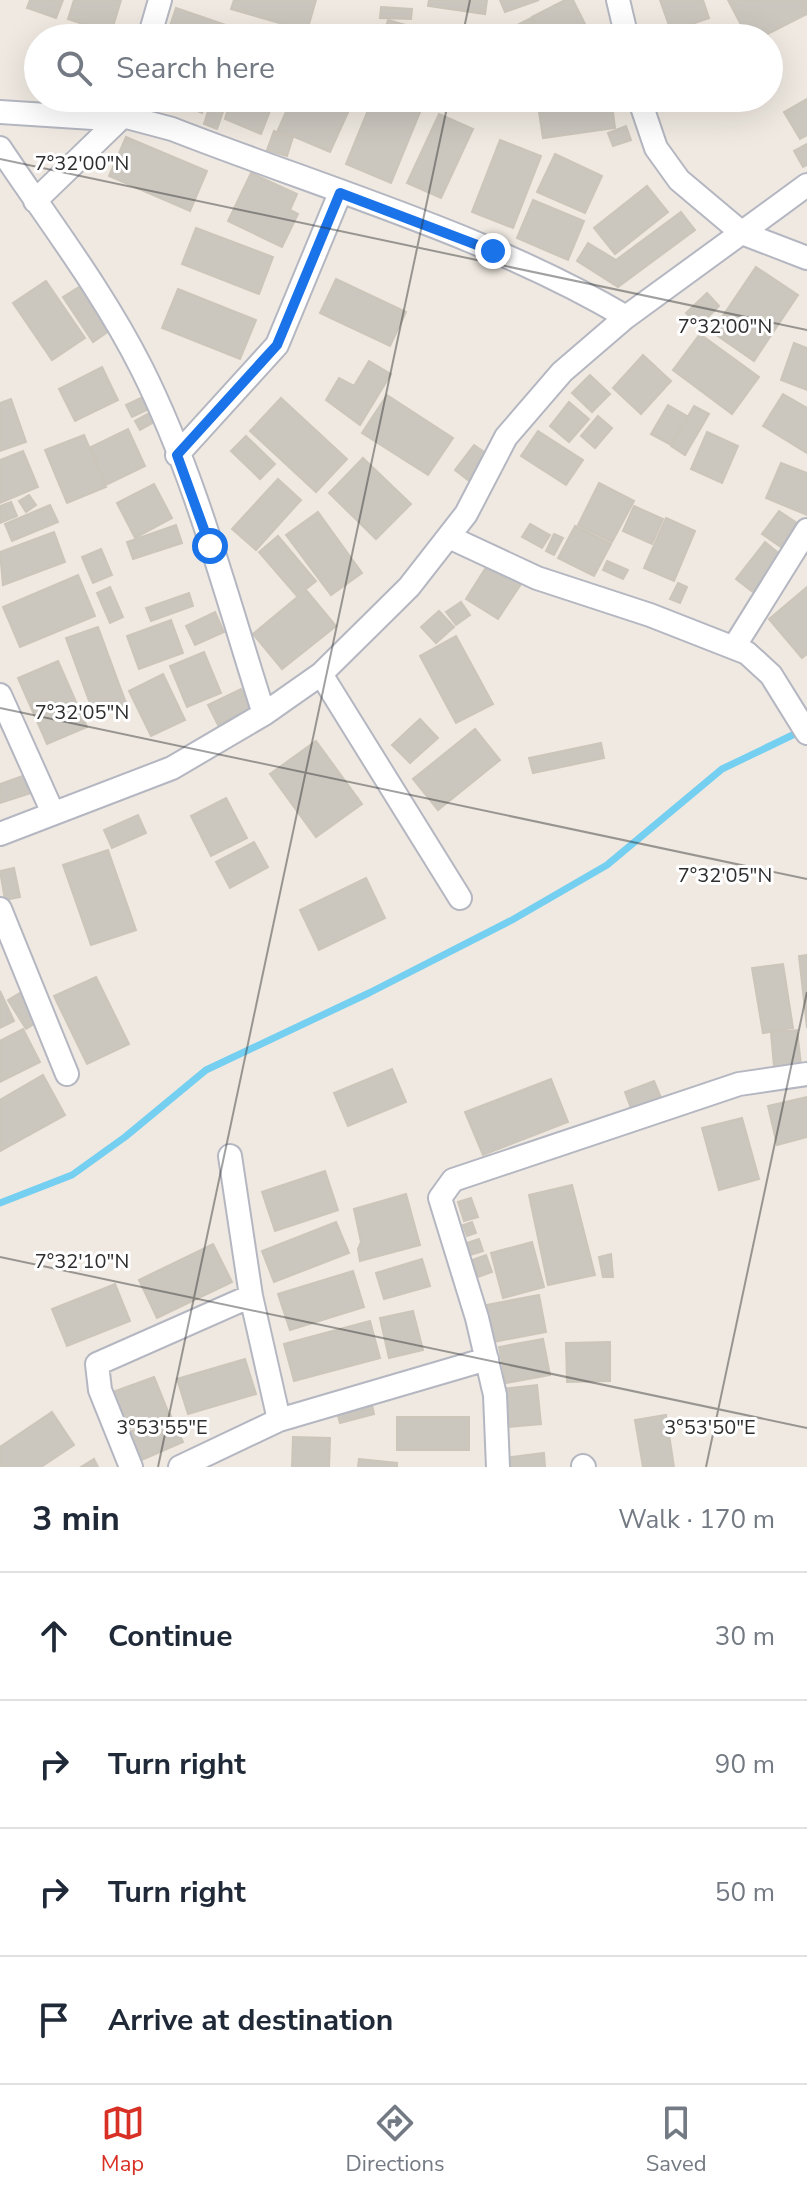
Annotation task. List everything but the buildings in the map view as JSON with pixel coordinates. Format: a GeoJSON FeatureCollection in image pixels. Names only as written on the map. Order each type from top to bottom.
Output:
{"type":"FeatureCollection","features":[{"type":"Feature","properties":{"kind":"street"},"geometry":{"type":"LineString","coordinates":[[153,24],[160,0]]}},
{"type":"Feature","properties":{"kind":"street"},"geometry":{"type":"LineString","coordinates":[[618,0],[624,24]]}},
{"type":"Feature","properties":{"kind":"street"},"geometry":{"type":"LineString","coordinates":[[0,112],[93,118],[112,112]]}},
{"type":"Feature","properties":{"kind":"street"},"geometry":{"type":"LineString","coordinates":[[35,201],[122,112]]}},
{"type":"Feature","properties":{"kind":"street"},"geometry":{"type":"LineString","coordinates":[[137,112],[172,129],[493,251],[577,288],[626,317]]}},
{"type":"Feature","properties":{"kind":"street"},"geometry":{"type":"LineString","coordinates":[[643,112],[666,165],[700,200],[742,233],[807,258]]}},
{"type":"Feature","properties":{"kind":"street"},"geometry":{"type":"LineString","coordinates":[[0,148],[142,369],[177,455],[264,714]]}},
{"type":"Feature","properties":{"kind":"street"},"geometry":{"type":"LineString","coordinates":[[0,834],[172,768],[264,714],[321,674],[409,587],[449,537],[466,514],[506,437],[562,372],[626,317],[807,185]]}},
{"type":"Feature","properties":{"kind":"street"},"geometry":{"type":"LineString","coordinates":[[177,455],[277,345],[340,193]]}},
{"type":"Feature","properties":{"kind":"street"},"geometry":{"type":"LineString","coordinates":[[734,647],[807,530]]}},
{"type":"Feature","properties":{"kind":"street"},"geometry":{"type":"LineString","coordinates":[[449,537],[537,578],[747,653],[771,675],[807,733]]}},
{"type":"Feature","properties":{"kind":"street"},"geometry":{"type":"LineString","coordinates":[[321,674],[460,898]]}},
{"type":"Feature","properties":{"kind":"street"},"geometry":{"type":"LineString","coordinates":[[0,695],[53,813]]}},
{"type":"Feature","properties":{"kind":"street"},"geometry":{"type":"LineString","coordinates":[[0,909],[67,1074]]}},
{"type":"Feature","properties":{"kind":"street"},"geometry":{"type":"LineString","coordinates":[[498,1467],[495,1395],[440,1198],[453,1180],[739,1084],[807,1074]]}},
{"type":"Feature","properties":{"kind":"street"},"geometry":{"type":"LineString","coordinates":[[230,1156],[251,1296],[279,1420]]}},
{"type":"Feature","properties":{"kind":"street"},"geometry":{"type":"LineString","coordinates":[[131,1467],[100,1390],[97,1364],[251,1296]]}},
{"type":"Feature","properties":{"kind":"street"},"geometry":{"type":"LineString","coordinates":[[180,1467],[279,1420],[487,1359]]}},
{"type":"Feature","properties":{"kind":"waterway"},"geometry":{"type":"LineString","coordinates":[[0,1203],[72,1175],[125,1137],[206,1070],[369,993],[512,920],[607,865],[722,769],[803,730]]}},
{"type":"Feature","properties":{"kind":"route"},"geometry":{"type":"LineString","coordinates":[[210,546],[177,455],[277,345],[340,193],[493,251]]}}]}
